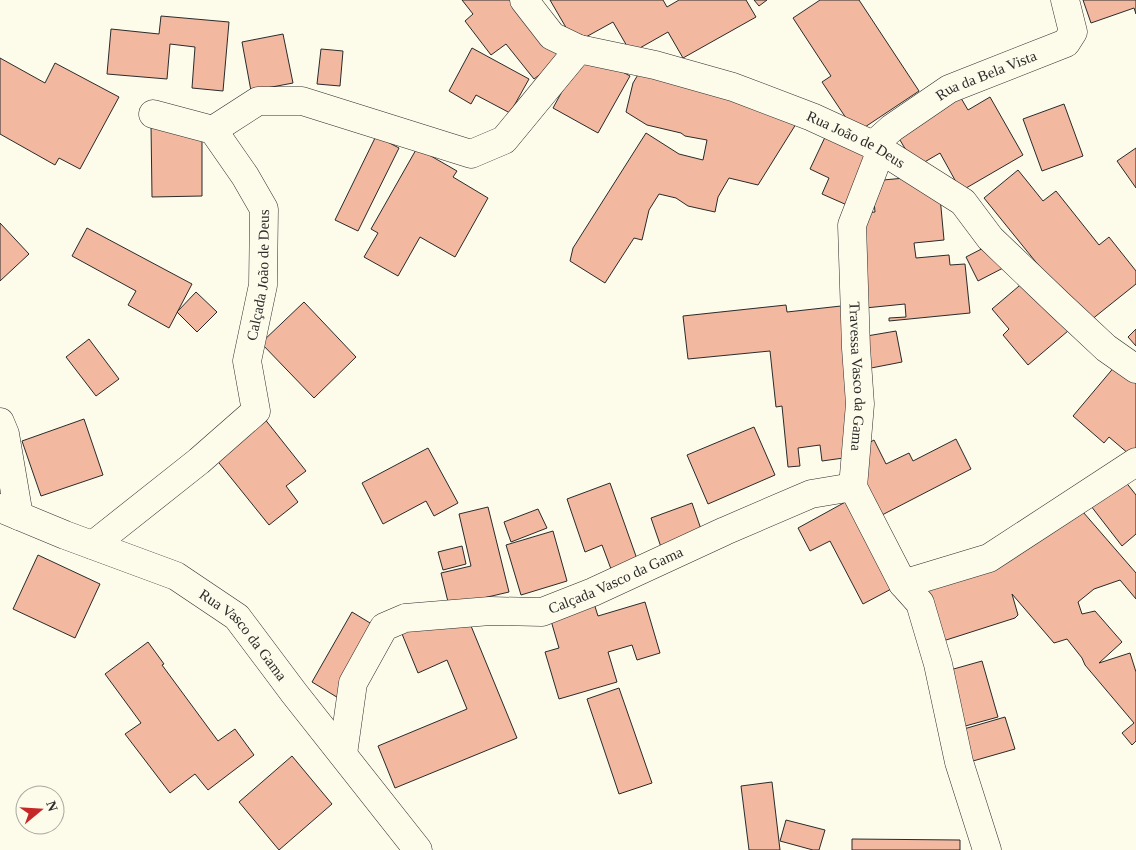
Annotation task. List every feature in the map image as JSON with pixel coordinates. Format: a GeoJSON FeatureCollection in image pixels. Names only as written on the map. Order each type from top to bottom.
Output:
{"type":"FeatureCollection","features":[{"type":"Feature","properties":{"kind":"street","name":"Rua João de Deus"},"geometry":{"type":"LineString","coordinates":[[524,0],[552,36],[579,49],[655,65],[733,87],[812,117],[877,148],[963,202],[990,238],[1106,348],[1136,369]]}},
{"type":"Feature","properties":{"kind":"street","name":"Rua da Bela Vista"},"geometry":{"type":"LineString","coordinates":[[877,148],[892,128],[949,89],[1066,43],[1074,32],[1065,0]]}},
{"type":"Feature","properties":{"kind":"street"},"geometry":{"type":"LineString","coordinates":[[153,114],[213,130],[258,101],[302,101],[471,154],[504,140],[579,49]]}},
{"type":"Feature","properties":{"kind":"street","name":"Calçada João de Deus"},"geometry":{"type":"LineString","coordinates":[[93,545],[199,461],[256,411],[247,361],[263,285],[264,209],[245,176],[213,130]]}},
{"type":"Feature","properties":{"kind":"street","name":"Travessa Vasco da Gama"},"geometry":{"type":"LineString","coordinates":[[853,487],[860,404],[852,225],[877,148]]}},
{"type":"Feature","properties":{"kind":"street"},"geometry":{"type":"LineString","coordinates":[[0,422],[4,434],[10,512]]}},
{"type":"Feature","properties":{"kind":"street"},"geometry":{"type":"LineString","coordinates":[[903,584],[989,558],[1136,462]]}},
{"type":"Feature","properties":{"kind":"street"},"geometry":{"type":"LineString","coordinates":[[853,487],[903,584],[920,603],[938,664],[959,762],[987,850]]}},
{"type":"Feature","properties":{"kind":"street","name":"Calçada Vasco da Gama"},"geometry":{"type":"LineString","coordinates":[[342,754],[353,683],[384,627],[406,618],[490,611],[542,612],[593,592],[725,530],[810,494],[853,487]]}},
{"type":"Feature","properties":{"kind":"street","name":"Rua Vasco da Gama"},"geometry":{"type":"LineString","coordinates":[[10,512],[176,576],[237,617],[294,693],[418,850]]}},
{"type":"Feature","properties":{"kind":"building"},"geometry":{"type":"Polygon","coordinates":[[[462,0],[518,0],[563,57],[534,79],[506,44],[491,55],[465,21],[473,14],[462,0]]]}},
{"type":"Feature","properties":{"kind":"building"},"geometry":{"type":"Polygon","coordinates":[[[550,0],[663,0],[667,7],[679,0],[746,0],[756,17],[683,58],[668,32],[631,53],[613,22],[575,43],[550,0]]]}},
{"type":"Feature","properties":{"kind":"building"},"geometry":{"type":"Polygon","coordinates":[[[754,0],[767,0],[759,6],[754,0]]]}},
{"type":"Feature","properties":{"kind":"building"},"geometry":{"type":"Polygon","coordinates":[[[820,0],[859,0],[919,91],[856,133],[822,82],[831,76],[793,18],[820,0]]]}},
{"type":"Feature","properties":{"kind":"building"},"geometry":{"type":"Polygon","coordinates":[[[1083,0],[1136,0],[1136,14],[1134,8],[1091,23],[1083,0]]]}},
{"type":"Feature","properties":{"kind":"building"},"geometry":{"type":"Polygon","coordinates":[[[161,16],[229,22],[223,91],[192,88],[195,47],[170,44],[167,79],[107,74],[111,29],[159,34],[161,16]]]}},
{"type":"Feature","properties":{"kind":"building"},"geometry":{"type":"Polygon","coordinates":[[[283,34],[293,83],[251,91],[242,42],[283,34]]]}},
{"type":"Feature","properties":{"kind":"building"},"geometry":{"type":"Polygon","coordinates":[[[472,48],[529,79],[510,113],[476,95],[471,104],[449,91],[472,48]]]}},
{"type":"Feature","properties":{"kind":"building"},"geometry":{"type":"Polygon","coordinates":[[[321,49],[343,51],[340,86],[317,84],[321,49]]]}},
{"type":"Feature","properties":{"kind":"building"},"geometry":{"type":"Polygon","coordinates":[[[584,51],[630,76],[598,133],[553,108],[584,51]]]}},
{"type":"Feature","properties":{"kind":"building"},"geometry":{"type":"Polygon","coordinates":[[[0,58],[45,83],[55,63],[119,97],[80,169],[59,158],[55,165],[0,134],[0,58]]]}},
{"type":"Feature","properties":{"kind":"building"},"geometry":{"type":"Polygon","coordinates":[[[639,73],[755,98],[796,124],[758,185],[729,178],[718,197],[715,212],[688,206],[676,198],[659,194],[649,210],[642,240],[634,238],[605,283],[570,261],[573,248],[646,133],[679,154],[703,160],[707,140],[647,125],[626,112],[633,83],[639,73]]]}},
{"type":"Feature","properties":{"kind":"building"},"geometry":{"type":"Polygon","coordinates":[[[958,93],[968,110],[990,97],[1023,155],[961,191],[940,153],[916,167],[894,130],[958,93]]]}},
{"type":"Feature","properties":{"kind":"building"},"geometry":{"type":"Polygon","coordinates":[[[1064,104],[1083,156],[1042,171],[1023,119],[1064,104]]]}},
{"type":"Feature","properties":{"kind":"building"},"geometry":{"type":"Polygon","coordinates":[[[202,124],[202,196],[152,197],[151,125],[202,124]]]}},
{"type":"Feature","properties":{"kind":"building"},"geometry":{"type":"Polygon","coordinates":[[[827,133],[871,153],[847,205],[822,194],[829,178],[810,169],[827,133]]]}},
{"type":"Feature","properties":{"kind":"building"},"geometry":{"type":"Polygon","coordinates":[[[376,136],[399,148],[358,231],[335,220],[376,136]]]}},
{"type":"Feature","properties":{"kind":"building"},"geometry":{"type":"Polygon","coordinates":[[[417,148],[457,171],[453,177],[488,198],[455,257],[420,237],[398,276],[364,257],[378,233],[371,229],[417,148]]]}},
{"type":"Feature","properties":{"kind":"building"},"geometry":{"type":"Polygon","coordinates":[[[1136,148],[1136,188],[1117,161],[1136,148]]]}},
{"type":"Feature","properties":{"kind":"building"},"geometry":{"type":"Polygon","coordinates":[[[1018,170],[1043,201],[1056,191],[1099,245],[1109,237],[1136,271],[1136,284],[1086,324],[984,198],[1018,170]]]}},
{"type":"Feature","properties":{"kind":"building"},"geometry":{"type":"Polygon","coordinates":[[[938,175],[944,240],[914,243],[916,258],[949,255],[950,265],[965,264],[970,313],[889,321],[889,318],[906,317],[905,304],[865,308],[856,214],[875,212],[872,181],[938,175]]]}},
{"type":"Feature","properties":{"kind":"building"},"geometry":{"type":"Polygon","coordinates":[[[0,223],[29,254],[0,281],[0,223]]]}},
{"type":"Feature","properties":{"kind":"building"},"geometry":{"type":"Polygon","coordinates":[[[87,228],[192,284],[169,328],[128,305],[136,291],[72,256],[87,228]]]}},
{"type":"Feature","properties":{"kind":"building"},"geometry":{"type":"Polygon","coordinates":[[[995,242],[1007,266],[978,281],[966,257],[995,242]]]}},
{"type":"Feature","properties":{"kind":"building"},"geometry":{"type":"Polygon","coordinates":[[[1032,275],[1075,325],[1028,365],[1003,335],[1009,329],[992,309],[1032,275]]]}},
{"type":"Feature","properties":{"kind":"building"},"geometry":{"type":"Polygon","coordinates":[[[196,292],[217,312],[197,332],[177,312],[196,292]]]}},
{"type":"Feature","properties":{"kind":"building"},"geometry":{"type":"Polygon","coordinates":[[[304,302],[356,357],[314,398],[261,343],[304,302]]]}},
{"type":"Feature","properties":{"kind":"building"},"geometry":{"type":"Polygon","coordinates":[[[786,305],[787,312],[841,306],[858,456],[822,461],[820,445],[798,448],[800,466],[788,467],[782,406],[776,407],[770,351],[688,359],[683,316],[786,305]]]}},
{"type":"Feature","properties":{"kind":"building"},"geometry":{"type":"Polygon","coordinates":[[[1136,329],[1136,346],[1128,337],[1136,329]]]}},
{"type":"Feature","properties":{"kind":"building"},"geometry":{"type":"Polygon","coordinates":[[[896,331],[902,362],[866,369],[861,337],[896,331]]]}},
{"type":"Feature","properties":{"kind":"building"},"geometry":{"type":"Polygon","coordinates":[[[89,339],[119,379],[96,396],[66,357],[89,339]]]}},
{"type":"Feature","properties":{"kind":"building"},"geometry":{"type":"Polygon","coordinates":[[[1121,359],[1136,372],[1136,460],[1109,437],[1104,443],[1073,416],[1121,359]]]}},
{"type":"Feature","properties":{"kind":"building"},"geometry":{"type":"Polygon","coordinates":[[[260,413],[306,471],[286,486],[298,502],[269,525],[211,453],[260,413]]]}},
{"type":"Feature","properties":{"kind":"building"},"geometry":{"type":"Polygon","coordinates":[[[84,419],[103,475],[41,496],[22,441],[84,419]]]}},
{"type":"Feature","properties":{"kind":"building"},"geometry":{"type":"Polygon","coordinates":[[[754,427],[775,475],[708,504],[687,455],[754,427]]]}},
{"type":"Feature","properties":{"kind":"building"},"geometry":{"type":"Polygon","coordinates":[[[956,439],[971,469],[882,515],[850,453],[874,440],[886,464],[909,453],[913,461],[956,439]]]}},
{"type":"Feature","properties":{"kind":"building"},"geometry":{"type":"Polygon","coordinates":[[[428,448],[458,503],[434,516],[426,501],[383,524],[362,483],[428,448]]]}},
{"type":"Feature","properties":{"kind":"building"},"geometry":{"type":"Polygon","coordinates":[[[1117,471],[1136,495],[1136,534],[1122,546],[1084,497],[1117,471]]]}},
{"type":"Feature","properties":{"kind":"building"},"geometry":{"type":"Polygon","coordinates":[[[610,483],[637,559],[611,569],[602,545],[585,552],[567,499],[610,483]]]}},
{"type":"Feature","properties":{"kind":"building"},"geometry":{"type":"Polygon","coordinates":[[[1070,497],[1136,573],[1136,599],[1120,580],[1094,589],[1078,602],[1082,614],[1095,611],[1122,642],[1099,663],[1130,653],[1136,672],[1136,741],[1132,745],[1122,733],[1134,723],[1085,665],[1082,658],[1067,639],[1054,643],[1012,594],[1018,615],[1015,618],[943,641],[922,575],[1012,548],[1070,497]]]}},
{"type":"Feature","properties":{"kind":"building"},"geometry":{"type":"Polygon","coordinates":[[[849,500],[895,587],[863,604],[830,541],[810,551],[798,528],[849,500]]]}},
{"type":"Feature","properties":{"kind":"building"},"geometry":{"type":"Polygon","coordinates":[[[692,503],[703,535],[662,550],[651,518],[692,503]]]}},
{"type":"Feature","properties":{"kind":"building"},"geometry":{"type":"Polygon","coordinates":[[[488,507],[509,592],[449,606],[441,573],[471,566],[459,514],[488,507]]]}},
{"type":"Feature","properties":{"kind":"building"},"geometry":{"type":"Polygon","coordinates":[[[538,509],[547,528],[511,542],[504,522],[538,509]]]}},
{"type":"Feature","properties":{"kind":"building"},"geometry":{"type":"Polygon","coordinates":[[[553,531],[567,581],[521,595],[506,545],[553,531]]]}},
{"type":"Feature","properties":{"kind":"building"},"geometry":{"type":"Polygon","coordinates":[[[462,546],[466,564],[443,570],[438,552],[462,546]]]}},
{"type":"Feature","properties":{"kind":"building"},"geometry":{"type":"Polygon","coordinates":[[[38,555],[100,584],[75,638],[13,609],[38,555]]]}},
{"type":"Feature","properties":{"kind":"building"},"geometry":{"type":"Polygon","coordinates":[[[591,594],[598,616],[645,602],[660,653],[637,660],[632,645],[608,652],[617,682],[559,699],[545,652],[559,648],[547,607],[591,594]]]}},
{"type":"Feature","properties":{"kind":"building"},"geometry":{"type":"Polygon","coordinates":[[[462,604],[517,738],[395,788],[378,746],[467,709],[447,660],[418,673],[400,629],[462,604]]]}},
{"type":"Feature","properties":{"kind":"building"},"geometry":{"type":"Polygon","coordinates":[[[352,612],[380,629],[340,699],[312,682],[352,612]]]}},
{"type":"Feature","properties":{"kind":"building"},"geometry":{"type":"Polygon","coordinates":[[[148,642],[164,664],[162,665],[218,741],[235,729],[254,755],[208,790],[195,774],[170,793],[125,734],[141,723],[105,674],[148,642]]]}},
{"type":"Feature","properties":{"kind":"building"},"geometry":{"type":"Polygon","coordinates":[[[982,661],[998,717],[958,728],[943,672],[982,661]]]}},
{"type":"Feature","properties":{"kind":"building"},"geometry":{"type":"Polygon","coordinates":[[[619,688],[652,783],[619,794],[587,699],[619,688]]]}},
{"type":"Feature","properties":{"kind":"building"},"geometry":{"type":"Polygon","coordinates":[[[1005,717],[1015,749],[966,763],[957,731],[1005,717]]]}},
{"type":"Feature","properties":{"kind":"building"},"geometry":{"type":"Polygon","coordinates":[[[292,756],[332,804],[279,850],[239,802],[292,756]]]}},
{"type":"Feature","properties":{"kind":"building"},"geometry":{"type":"Polygon","coordinates":[[[772,782],[780,850],[749,850],[741,786],[772,782]]]}},
{"type":"Feature","properties":{"kind":"building"},"geometry":{"type":"Polygon","coordinates":[[[786,820],[825,830],[819,850],[780,841],[786,820]]]}},
{"type":"Feature","properties":{"kind":"building"},"geometry":{"type":"Polygon","coordinates":[[[852,839],[960,840],[960,850],[852,850],[852,839]]]}}]}
